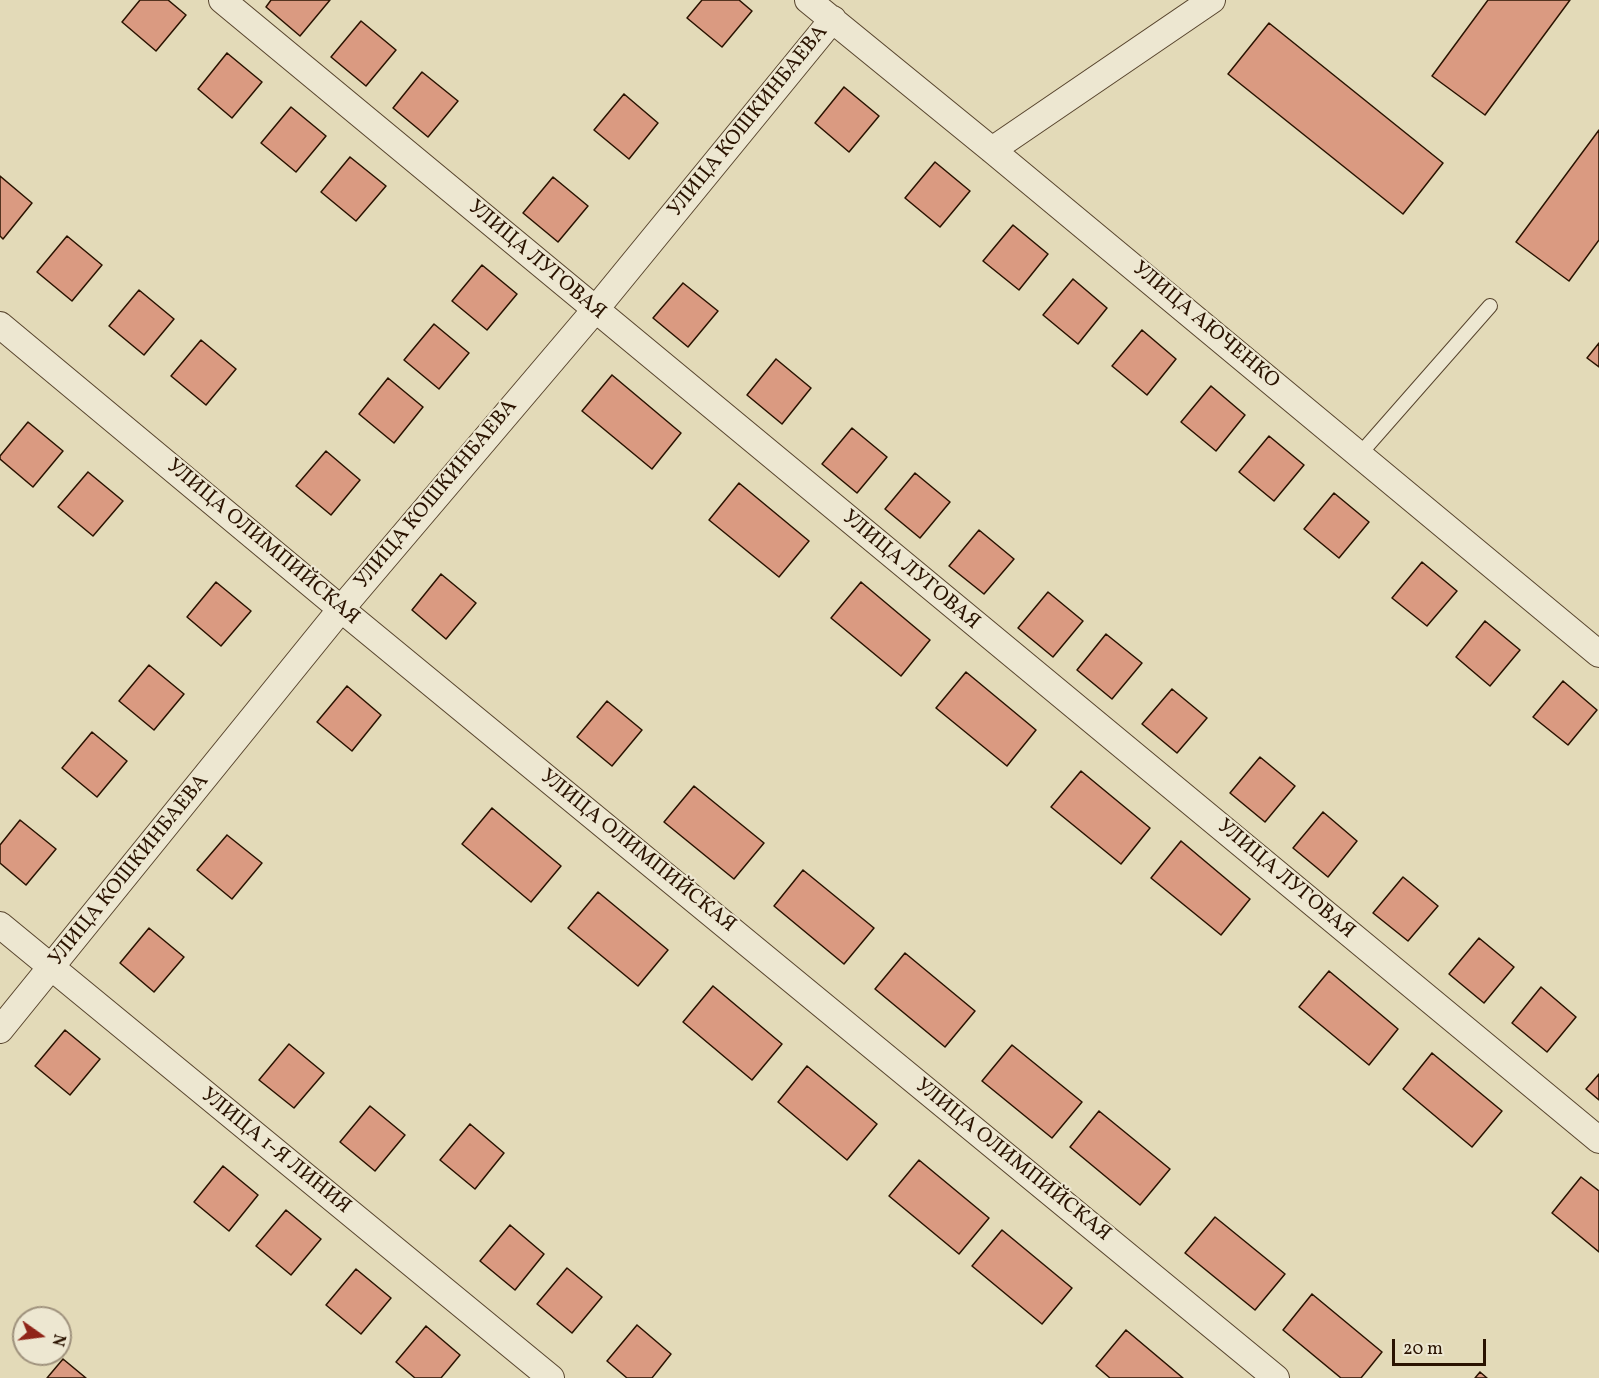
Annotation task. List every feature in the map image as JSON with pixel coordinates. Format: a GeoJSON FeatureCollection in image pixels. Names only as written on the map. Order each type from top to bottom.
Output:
{"type":"FeatureCollection","features":[{"type":"Feature","properties":{"kind":"street","name":"УЛИЦА ЛУГОВАЯ"},"geometry":{"type":"LineString","coordinates":[[222,0],[1599,1140]]}},
{"type":"Feature","properties":{"kind":"street","name":"УЛИЦА АЮЧЕНКО"},"geometry":{"type":"LineString","coordinates":[[808,0],[1360,454],[1599,654]]}},
{"type":"Feature","properties":{"kind":"street"},"geometry":{"type":"LineString","coordinates":[[992,150],[1212,0]]}},
{"type":"Feature","properties":{"kind":"street","name":"УЛИЦА КОШКИНБАЕВА"},"geometry":{"type":"LineString","coordinates":[[0,1030],[341,609],[595,310],[833,19]]}},
{"type":"Feature","properties":{"kind":"street","name":"УЛИЦА ОЛИМПИЙСКАЯ"},"geometry":{"type":"LineString","coordinates":[[0,325],[341,609],[1276,1378]]}},
{"type":"Feature","properties":{"kind":"street","name":"УЛИЦА 1-Я ЛИНИЯ"},"geometry":{"type":"LineString","coordinates":[[0,926],[551,1378]]}},
{"type":"Feature","properties":{"kind":"lane"},"geometry":{"type":"LineString","coordinates":[[1360,454],[1490,306]]}},
{"type":"Feature","properties":{"kind":"building"},"geometry":{"type":"Polygon","coordinates":[[[140,0],[168,0],[186,15],[156,51],[122,22],[140,0]]]}},
{"type":"Feature","properties":{"kind":"building"},"geometry":{"type":"Polygon","coordinates":[[[271,0],[330,0],[300,36],[266,7],[271,0]]]}},
{"type":"Feature","properties":{"kind":"building"},"geometry":{"type":"Polygon","coordinates":[[[702,0],[739,0],[752,11],[722,47],[687,18],[702,0]]]}},
{"type":"Feature","properties":{"kind":"building"},"geometry":{"type":"Polygon","coordinates":[[[1488,0],[1570,0],[1485,115],[1432,76],[1488,0]]]}},
{"type":"Feature","properties":{"kind":"building"},"geometry":{"type":"Polygon","coordinates":[[[361,21],[396,50],[366,86],[331,57],[361,21]]]}},
{"type":"Feature","properties":{"kind":"building"},"geometry":{"type":"Polygon","coordinates":[[[1269,23],[1443,163],[1403,214],[1228,74],[1269,23]]]}},
{"type":"Feature","properties":{"kind":"building"},"geometry":{"type":"Polygon","coordinates":[[[227,53],[262,82],[232,118],[198,89],[227,53]]]}},
{"type":"Feature","properties":{"kind":"building"},"geometry":{"type":"Polygon","coordinates":[[[422,72],[458,101],[428,137],[393,108],[422,72]]]}},
{"type":"Feature","properties":{"kind":"building"},"geometry":{"type":"Polygon","coordinates":[[[844,87],[879,116],[849,152],[815,123],[844,87]]]}},
{"type":"Feature","properties":{"kind":"building"},"geometry":{"type":"Polygon","coordinates":[[[624,94],[658,123],[629,159],[594,130],[624,94]]]}},
{"type":"Feature","properties":{"kind":"building"},"geometry":{"type":"Polygon","coordinates":[[[291,107],[326,136],[296,172],[261,143],[291,107]]]}},
{"type":"Feature","properties":{"kind":"building"},"geometry":{"type":"Polygon","coordinates":[[[1599,130],[1599,240],[1569,281],[1516,242],[1599,130]]]}},
{"type":"Feature","properties":{"kind":"building"},"geometry":{"type":"Polygon","coordinates":[[[350,157],[386,186],[356,221],[321,192],[350,157]]]}},
{"type":"Feature","properties":{"kind":"building"},"geometry":{"type":"Polygon","coordinates":[[[935,162],[970,191],[940,227],[905,198],[935,162]]]}},
{"type":"Feature","properties":{"kind":"building"},"geometry":{"type":"Polygon","coordinates":[[[0,176],[32,203],[3,239],[0,236],[0,176]]]}},
{"type":"Feature","properties":{"kind":"building"},"geometry":{"type":"Polygon","coordinates":[[[553,177],[588,206],[558,242],[523,213],[553,177]]]}},
{"type":"Feature","properties":{"kind":"building"},"geometry":{"type":"Polygon","coordinates":[[[1013,225],[1048,254],[1019,290],[983,261],[1013,225]]]}},
{"type":"Feature","properties":{"kind":"building"},"geometry":{"type":"Polygon","coordinates":[[[67,236],[102,265],[72,301],[37,272],[67,236]]]}},
{"type":"Feature","properties":{"kind":"building"},"geometry":{"type":"Polygon","coordinates":[[[482,265],[517,294],[487,330],[452,301],[482,265]]]}},
{"type":"Feature","properties":{"kind":"building"},"geometry":{"type":"Polygon","coordinates":[[[1073,279],[1107,308],[1078,344],[1043,315],[1073,279]]]}},
{"type":"Feature","properties":{"kind":"building"},"geometry":{"type":"Polygon","coordinates":[[[683,283],[718,311],[688,347],[653,318],[683,283]]]}},
{"type":"Feature","properties":{"kind":"building"},"geometry":{"type":"Polygon","coordinates":[[[139,290],[174,319],[144,355],[109,326],[139,290]]]}},
{"type":"Feature","properties":{"kind":"building"},"geometry":{"type":"Polygon","coordinates":[[[434,324],[469,353],[439,389],[404,360],[434,324]]]}},
{"type":"Feature","properties":{"kind":"building"},"geometry":{"type":"Polygon","coordinates":[[[1142,330],[1176,359],[1147,395],[1112,366],[1142,330]]]}},
{"type":"Feature","properties":{"kind":"building"},"geometry":{"type":"Polygon","coordinates":[[[201,340],[236,369],[206,405],[171,376],[201,340]]]}},
{"type":"Feature","properties":{"kind":"building"},"geometry":{"type":"Polygon","coordinates":[[[1599,343],[1599,367],[1587,358],[1599,343]]]}},
{"type":"Feature","properties":{"kind":"building"},"geometry":{"type":"Polygon","coordinates":[[[776,359],[811,388],[782,424],[747,395],[776,359]]]}},
{"type":"Feature","properties":{"kind":"building"},"geometry":{"type":"Polygon","coordinates":[[[612,375],[681,433],[652,469],[582,411],[612,375]]]}},
{"type":"Feature","properties":{"kind":"building"},"geometry":{"type":"Polygon","coordinates":[[[388,378],[423,407],[394,443],[359,414],[388,378]]]}},
{"type":"Feature","properties":{"kind":"building"},"geometry":{"type":"Polygon","coordinates":[[[1211,386],[1245,415],[1216,451],[1181,422],[1211,386]]]}},
{"type":"Feature","properties":{"kind":"building"},"geometry":{"type":"Polygon","coordinates":[[[28,422],[63,451],[33,487],[0,459],[0,456],[28,422]]]}},
{"type":"Feature","properties":{"kind":"building"},"geometry":{"type":"Polygon","coordinates":[[[852,428],[887,457],[857,493],[822,464],[852,428]]]}},
{"type":"Feature","properties":{"kind":"building"},"geometry":{"type":"Polygon","coordinates":[[[1269,436],[1304,465],[1274,501],[1239,472],[1269,436]]]}},
{"type":"Feature","properties":{"kind":"building"},"geometry":{"type":"Polygon","coordinates":[[[326,451],[360,480],[331,515],[296,486],[326,451]]]}},
{"type":"Feature","properties":{"kind":"building"},"geometry":{"type":"Polygon","coordinates":[[[88,472],[123,501],[93,536],[58,507],[88,472]]]}},
{"type":"Feature","properties":{"kind":"building"},"geometry":{"type":"Polygon","coordinates":[[[915,473],[950,502],[920,538],[885,509],[915,473]]]}},
{"type":"Feature","properties":{"kind":"building"},"geometry":{"type":"Polygon","coordinates":[[[739,483],[809,541],[779,577],[709,520],[739,483]]]}},
{"type":"Feature","properties":{"kind":"building"},"geometry":{"type":"Polygon","coordinates":[[[1334,493],[1369,522],[1339,558],[1304,529],[1334,493]]]}},
{"type":"Feature","properties":{"kind":"building"},"geometry":{"type":"Polygon","coordinates":[[[979,530],[1014,559],[984,594],[949,566],[979,530]]]}},
{"type":"Feature","properties":{"kind":"building"},"geometry":{"type":"Polygon","coordinates":[[[1422,562],[1457,591],[1427,626],[1392,598],[1422,562]]]}},
{"type":"Feature","properties":{"kind":"building"},"geometry":{"type":"Polygon","coordinates":[[[441,574],[476,603],[446,639],[412,610],[441,574]]]}},
{"type":"Feature","properties":{"kind":"building"},"geometry":{"type":"Polygon","coordinates":[[[216,582],[251,611],[221,646],[187,617],[216,582]]]}},
{"type":"Feature","properties":{"kind":"building"},"geometry":{"type":"Polygon","coordinates":[[[861,582],[930,640],[901,676],[831,618],[861,582]]]}},
{"type":"Feature","properties":{"kind":"building"},"geometry":{"type":"Polygon","coordinates":[[[1048,592],[1083,621],[1053,657],[1018,628],[1048,592]]]}},
{"type":"Feature","properties":{"kind":"building"},"geometry":{"type":"Polygon","coordinates":[[[1485,621],[1520,650],[1490,686],[1456,657],[1485,621]]]}},
{"type":"Feature","properties":{"kind":"building"},"geometry":{"type":"Polygon","coordinates":[[[1106,634],[1142,663],[1112,699],[1077,670],[1106,634]]]}},
{"type":"Feature","properties":{"kind":"building"},"geometry":{"type":"Polygon","coordinates":[[[149,665],[184,694],[154,730],[119,701],[149,665]]]}},
{"type":"Feature","properties":{"kind":"building"},"geometry":{"type":"Polygon","coordinates":[[[966,672],[1036,730],[1007,766],[936,708],[966,672]]]}},
{"type":"Feature","properties":{"kind":"building"},"geometry":{"type":"Polygon","coordinates":[[[1563,681],[1597,710],[1568,745],[1533,717],[1563,681]]]}},
{"type":"Feature","properties":{"kind":"building"},"geometry":{"type":"Polygon","coordinates":[[[347,686],[381,715],[352,751],[317,722],[347,686]]]}},
{"type":"Feature","properties":{"kind":"building"},"geometry":{"type":"Polygon","coordinates":[[[1172,689],[1207,718],[1177,753],[1142,724],[1172,689]]]}},
{"type":"Feature","properties":{"kind":"building"},"geometry":{"type":"Polygon","coordinates":[[[607,701],[642,730],[612,766],[577,737],[607,701]]]}},
{"type":"Feature","properties":{"kind":"building"},"geometry":{"type":"Polygon","coordinates":[[[92,732],[127,761],[97,797],[62,768],[92,732]]]}},
{"type":"Feature","properties":{"kind":"building"},"geometry":{"type":"Polygon","coordinates":[[[1260,757],[1295,786],[1265,822],[1230,793],[1260,757]]]}},
{"type":"Feature","properties":{"kind":"building"},"geometry":{"type":"Polygon","coordinates":[[[1081,771],[1150,828],[1121,864],[1051,807],[1081,771]]]}},
{"type":"Feature","properties":{"kind":"building"},"geometry":{"type":"Polygon","coordinates":[[[694,786],[764,843],[734,879],[664,822],[694,786]]]}},
{"type":"Feature","properties":{"kind":"building"},"geometry":{"type":"Polygon","coordinates":[[[492,808],[561,866],[531,902],[462,844],[492,808]]]}},
{"type":"Feature","properties":{"kind":"building"},"geometry":{"type":"Polygon","coordinates":[[[1323,812],[1357,841],[1328,877],[1293,848],[1323,812]]]}},
{"type":"Feature","properties":{"kind":"building"},"geometry":{"type":"Polygon","coordinates":[[[20,820],[56,849],[26,885],[0,863],[0,845],[20,820]]]}},
{"type":"Feature","properties":{"kind":"building"},"geometry":{"type":"Polygon","coordinates":[[[227,835],[262,863],[232,899],[197,870],[227,835]]]}},
{"type":"Feature","properties":{"kind":"building"},"geometry":{"type":"Polygon","coordinates":[[[1181,841],[1250,899],[1221,935],[1151,878],[1181,841]]]}},
{"type":"Feature","properties":{"kind":"building"},"geometry":{"type":"Polygon","coordinates":[[[803,870],[874,928],[844,964],[774,906],[803,870]]]}},
{"type":"Feature","properties":{"kind":"building"},"geometry":{"type":"Polygon","coordinates":[[[1403,877],[1438,906],[1408,941],[1373,913],[1403,877]]]}},
{"type":"Feature","properties":{"kind":"building"},"geometry":{"type":"Polygon","coordinates":[[[598,892],[668,950],[638,986],[568,928],[598,892]]]}},
{"type":"Feature","properties":{"kind":"building"},"geometry":{"type":"Polygon","coordinates":[[[149,928],[184,957],[154,992],[120,963],[149,928]]]}},
{"type":"Feature","properties":{"kind":"building"},"geometry":{"type":"Polygon","coordinates":[[[1479,938],[1514,967],[1484,1003],[1449,974],[1479,938]]]}},
{"type":"Feature","properties":{"kind":"building"},"geometry":{"type":"Polygon","coordinates":[[[905,953],[975,1011],[945,1047],[875,989],[905,953]]]}},
{"type":"Feature","properties":{"kind":"building"},"geometry":{"type":"Polygon","coordinates":[[[1329,971],[1398,1029],[1369,1065],[1299,1007],[1329,971]]]}},
{"type":"Feature","properties":{"kind":"building"},"geometry":{"type":"Polygon","coordinates":[[[713,986],[782,1044],[752,1080],[683,1022],[713,986]]]}},
{"type":"Feature","properties":{"kind":"building"},"geometry":{"type":"Polygon","coordinates":[[[1541,987],[1576,1017],[1547,1052],[1512,1023],[1541,987]]]}},
{"type":"Feature","properties":{"kind":"building"},"geometry":{"type":"Polygon","coordinates":[[[65,1030],[100,1059],[70,1095],[35,1066],[65,1030]]]}},
{"type":"Feature","properties":{"kind":"building"},"geometry":{"type":"Polygon","coordinates":[[[289,1044],[324,1073],[294,1108],[259,1080],[289,1044]]]}},
{"type":"Feature","properties":{"kind":"building"},"geometry":{"type":"Polygon","coordinates":[[[1012,1045],[1082,1102],[1052,1138],[982,1081],[1012,1045]]]}},
{"type":"Feature","properties":{"kind":"building"},"geometry":{"type":"Polygon","coordinates":[[[1432,1053],[1502,1111],[1472,1147],[1403,1089],[1432,1053]]]}},
{"type":"Feature","properties":{"kind":"building"},"geometry":{"type":"Polygon","coordinates":[[[807,1066],[877,1124],[847,1160],[778,1102],[807,1066]]]}},
{"type":"Feature","properties":{"kind":"building"},"geometry":{"type":"Polygon","coordinates":[[[1599,1074],[1599,1100],[1586,1089],[1599,1074]]]}},
{"type":"Feature","properties":{"kind":"building"},"geometry":{"type":"Polygon","coordinates":[[[370,1106],[405,1135],[375,1171],[340,1142],[370,1106]]]}},
{"type":"Feature","properties":{"kind":"building"},"geometry":{"type":"Polygon","coordinates":[[[1099,1111],[1170,1169],[1140,1205],[1070,1147],[1099,1111]]]}},
{"type":"Feature","properties":{"kind":"building"},"geometry":{"type":"Polygon","coordinates":[[[470,1124],[504,1153],[475,1189],[440,1160],[470,1124]]]}},
{"type":"Feature","properties":{"kind":"building"},"geometry":{"type":"Polygon","coordinates":[[[919,1160],[989,1218],[959,1254],[889,1196],[919,1160]]]}},
{"type":"Feature","properties":{"kind":"building"},"geometry":{"type":"Polygon","coordinates":[[[223,1166],[258,1195],[229,1231],[194,1202],[223,1166]]]}},
{"type":"Feature","properties":{"kind":"building"},"geometry":{"type":"Polygon","coordinates":[[[1581,1177],[1599,1191],[1599,1252],[1552,1213],[1581,1177]]]}},
{"type":"Feature","properties":{"kind":"building"},"geometry":{"type":"Polygon","coordinates":[[[286,1210],[321,1239],[291,1275],[256,1246],[286,1210]]]}},
{"type":"Feature","properties":{"kind":"building"},"geometry":{"type":"Polygon","coordinates":[[[1215,1217],[1285,1274],[1255,1310],[1185,1253],[1215,1217]]]}},
{"type":"Feature","properties":{"kind":"building"},"geometry":{"type":"Polygon","coordinates":[[[510,1225],[544,1254],[515,1290],[480,1261],[510,1225]]]}},
{"type":"Feature","properties":{"kind":"building"},"geometry":{"type":"Polygon","coordinates":[[[1002,1230],[1072,1288],[1042,1324],[972,1266],[1002,1230]]]}},
{"type":"Feature","properties":{"kind":"building"},"geometry":{"type":"Polygon","coordinates":[[[567,1268],[602,1297],[572,1333],[537,1304],[567,1268]]]}},
{"type":"Feature","properties":{"kind":"building"},"geometry":{"type":"Polygon","coordinates":[[[356,1269],[391,1298],[361,1334],[326,1305],[356,1269]]]}},
{"type":"Feature","properties":{"kind":"building"},"geometry":{"type":"Polygon","coordinates":[[[1312,1294],[1382,1352],[1361,1378],[1341,1378],[1283,1330],[1312,1294]]]}},
{"type":"Feature","properties":{"kind":"building"},"geometry":{"type":"Polygon","coordinates":[[[637,1325],[671,1354],[652,1378],[627,1378],[607,1361],[637,1325]]]}},
{"type":"Feature","properties":{"kind":"building"},"geometry":{"type":"Polygon","coordinates":[[[426,1326],[460,1355],[441,1378],[415,1378],[396,1362],[426,1326]]]}},
{"type":"Feature","properties":{"kind":"building"},"geometry":{"type":"Polygon","coordinates":[[[1126,1330],[1183,1378],[1110,1378],[1096,1366],[1126,1330]]]}},
{"type":"Feature","properties":{"kind":"building"},"geometry":{"type":"Polygon","coordinates":[[[57,1366],[71,1366],[86,1378],[47,1378],[57,1366]]]}},
{"type":"Feature","properties":{"kind":"building"},"geometry":{"type":"Polygon","coordinates":[[[1480,1372],[1487,1378],[1475,1378],[1480,1372]]]}}]}
